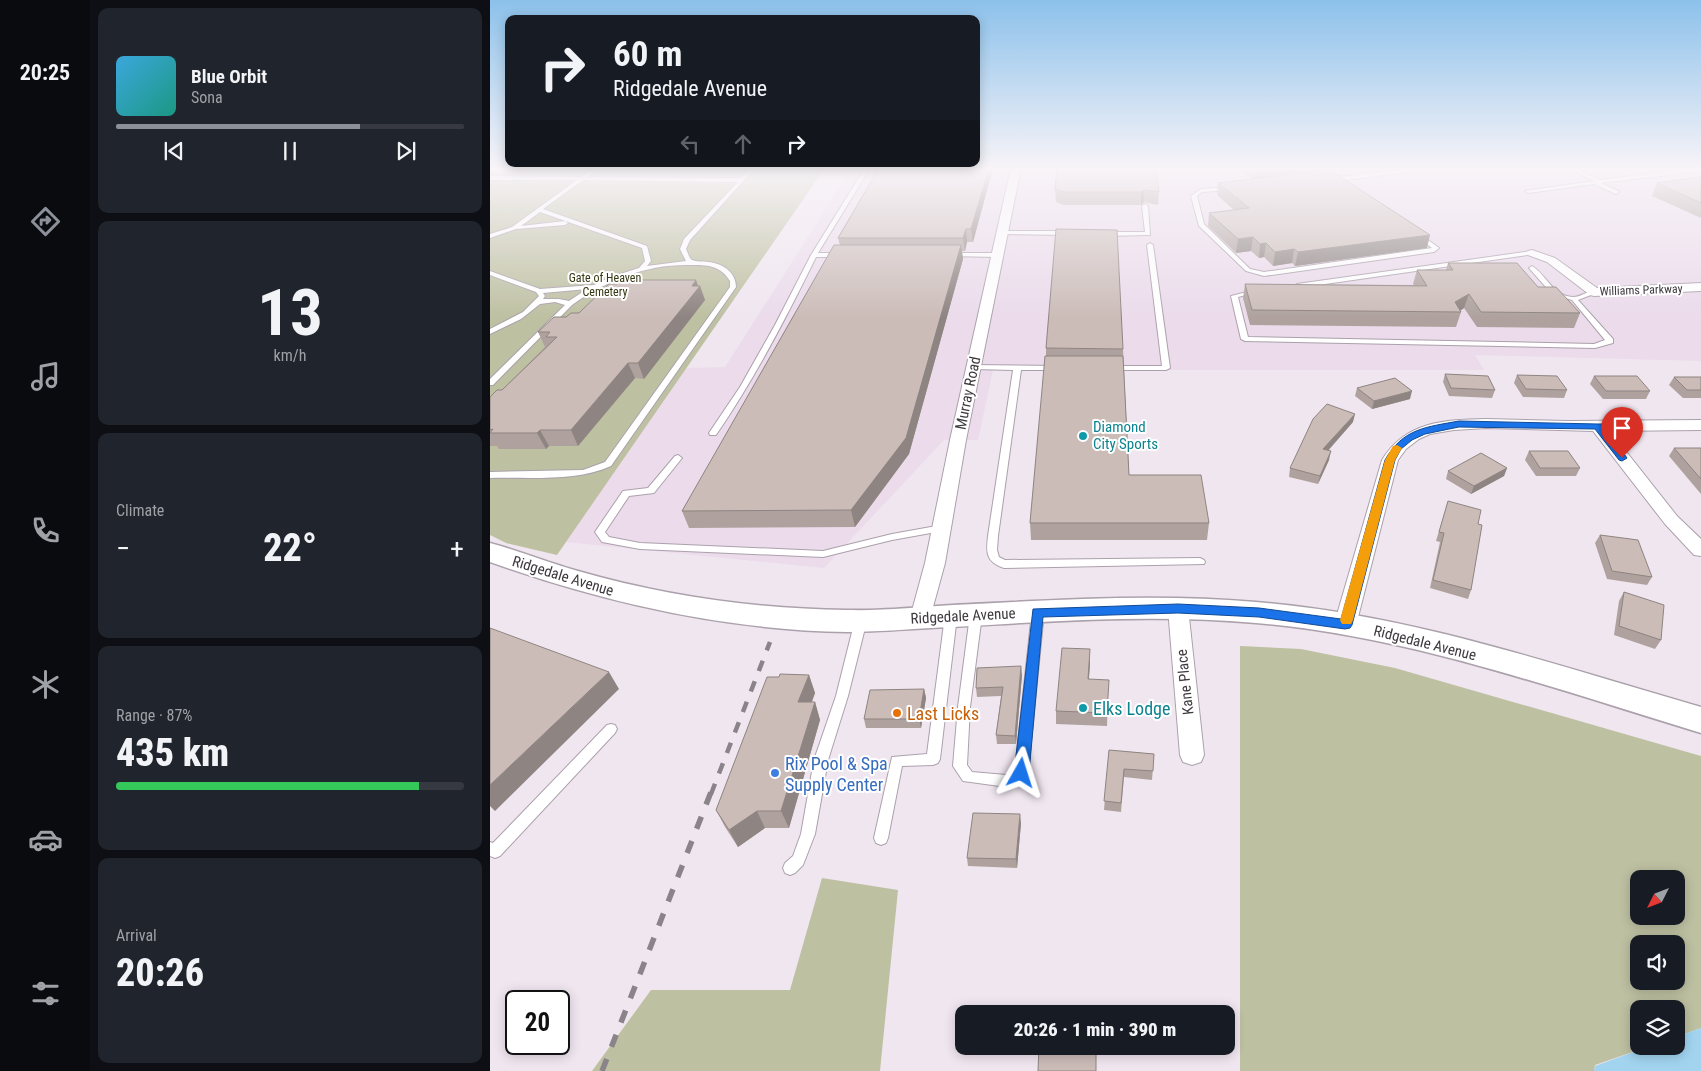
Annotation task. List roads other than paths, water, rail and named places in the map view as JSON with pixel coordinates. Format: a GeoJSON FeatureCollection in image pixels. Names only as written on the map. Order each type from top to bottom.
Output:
{"type":"FeatureCollection","features":[{"type":"Feature","properties":{"kind":"main road","name":"Ridgedale Avenue"},"geometry":{"type":"LineString","coordinates":[[490,552],[544,573],[596,588],[665,602],[784,618],[861,620],[1178,608],[1259,612],[1380,631],[1466,652],[1701,720]]}},
{"type":"Feature","properties":{"kind":"street","name":"Murray Road"},"geometry":{"type":"LineString","coordinates":[[920,618],[935,563],[1005,218]]}},
{"type":"Feature","properties":{"kind":"street","name":"Williams Parkway"},"geometry":{"type":"LineString","coordinates":[[1532,253],[1551,260],[1594,292],[1701,287]]}},
{"type":"Feature","properties":{"kind":"street"},"geometry":{"type":"LineString","coordinates":[[1345,625],[1390,460],[1397,448],[1408,438],[1422,431],[1459,424],[1701,425]]}},
{"type":"Feature","properties":{"kind":"street"},"geometry":{"type":"LineString","coordinates":[[1598,426],[1671,520],[1701,550]]}},
{"type":"Feature","properties":{"kind":"street","name":"Kane Place"},"geometry":{"type":"LineString","coordinates":[[1178,608],[1192,755]]}},
{"type":"Feature","properties":{"kind":"lane"},"geometry":{"type":"LineString","coordinates":[[514,228],[528,218]]}},
{"type":"Feature","properties":{"kind":"lane"},"geometry":{"type":"LineString","coordinates":[[561,218],[644,247],[648,261],[641,269]]}},
{"type":"Feature","properties":{"kind":"lane"},"geometry":{"type":"LineString","coordinates":[[692,263],[687,259],[683,249],[687,239],[707,218]]}},
{"type":"Feature","properties":{"kind":"lane"},"geometry":{"type":"LineString","coordinates":[[713,433],[757,364],[814,255],[837,218]]}},
{"type":"Feature","properties":{"kind":"lane"},"geometry":{"type":"LineString","coordinates":[[1092,234],[1148,234],[1146,218]]}},
{"type":"Feature","properties":{"kind":"lane"},"geometry":{"type":"LineString","coordinates":[[1199,218],[1201,225],[1248,270],[1264,274],[1434,250],[1436,248],[1411,230]]}},
{"type":"Feature","properties":{"kind":"lane"},"geometry":{"type":"LineString","coordinates":[[490,236],[514,228],[572,222]]}},
{"type":"Feature","properties":{"kind":"lane"},"geometry":{"type":"LineString","coordinates":[[1065,225],[1065,233]]}},
{"type":"Feature","properties":{"kind":"lane"},"geometry":{"type":"LineString","coordinates":[[1002,233],[1074,233]]}},
{"type":"Feature","properties":{"kind":"lane"},"geometry":{"type":"LineString","coordinates":[[1108,368],[1166,368],[1150,245]]}},
{"type":"Feature","properties":{"kind":"lane"},"geometry":{"type":"LineString","coordinates":[[1287,287],[1532,253]]}},
{"type":"Feature","properties":{"kind":"lane"},"geometry":{"type":"LineString","coordinates":[[814,255],[853,255]]}},
{"type":"Feature","properties":{"kind":"lane"},"geometry":{"type":"LineString","coordinates":[[941,255],[998,255]]}},
{"type":"Feature","properties":{"kind":"lane"},"geometry":{"type":"LineString","coordinates":[[490,383],[570,304],[598,286],[641,269],[692,263],[720,266],[733,281],[733,287],[608,464],[596,470],[583,473],[490,475]]}},
{"type":"Feature","properties":{"kind":"lane"},"geometry":{"type":"LineString","coordinates":[[1260,291],[1234,296],[1245,339],[1595,346],[1610,340],[1574,299],[1554,293],[1532,268]]}},
{"type":"Feature","properties":{"kind":"lane"},"geometry":{"type":"LineString","coordinates":[[490,273],[539,291],[570,290],[598,286]]}},
{"type":"Feature","properties":{"kind":"lane"},"geometry":{"type":"LineString","coordinates":[[490,332],[520,317],[538,302],[542,296],[539,291]]}},
{"type":"Feature","properties":{"kind":"lane"},"geometry":{"type":"LineString","coordinates":[[1574,299],[1594,292]]}},
{"type":"Feature","properties":{"kind":"lane"},"geometry":{"type":"LineString","coordinates":[[538,302],[551,300],[564,301],[570,304]]}},
{"type":"Feature","properties":{"kind":"lane"},"geometry":{"type":"LineString","coordinates":[[974,367],[1069,368]]}},
{"type":"Feature","properties":{"kind":"lane"},"geometry":{"type":"LineString","coordinates":[[1017,368],[993,536],[992,556],[996,562],[1004,564],[1200,562]]}},
{"type":"Feature","properties":{"kind":"lane"},"geometry":{"type":"LineString","coordinates":[[678,458],[651,491],[626,493],[600,532],[606,540],[640,546],[823,554],[892,537],[942,528]]}},
{"type":"Feature","properties":{"kind":"lane"},"geometry":{"type":"LineString","coordinates":[[964,616],[964,707],[960,766],[968,777],[1007,781],[1021,773],[1038,612]]}},
{"type":"Feature","properties":{"kind":"lane"},"geometry":{"type":"LineString","coordinates":[[881,838],[896,761],[933,760],[964,616]]}},
{"type":"Feature","properties":{"kind":"lane"},"geometry":{"type":"LineString","coordinates":[[790,868],[798,860],[808,834],[821,760],[842,696],[861,620]]}},
{"type":"Feature","properties":{"kind":"lane"},"geometry":{"type":"LineString","coordinates":[[490,849],[494,851],[611,728]]}},
{"type":"Feature","properties":{"kind":"water"},"geometry":{"type":"Polygon","coordinates":[[[1701,1028],[1701,1071],[1594,1071],[1595,1066],[1630,1053],[1630,1055],[1685,1055],[1685,1034],[1701,1028]]]}},
{"type":"Feature","properties":{"kind":"railway"},"geometry":{"type":"LineString","coordinates":[[711,794],[770,642]]}},
{"type":"Feature","properties":{"kind":"railway"},"geometry":{"type":"LineString","coordinates":[[602,1071],[711,792]]}},
{"type":"Feature","properties":{"kind":"place","name":"Diamond City Sports"},"geometry":{"type":"Point","coordinates":[1083,436]}},
{"type":"Feature","properties":{"kind":"place","name":"Elks Lodge"},"geometry":{"type":"Point","coordinates":[1083,708]}},
{"type":"Feature","properties":{"kind":"place","name":"Last Licks"},"geometry":{"type":"Point","coordinates":[897,713]}},
{"type":"Feature","properties":{"kind":"place","name":"Rix Pool & Spa Supply Center"},"geometry":{"type":"Point","coordinates":[775,773]}},
{"type":"Feature","properties":{"kind":"park label","name":"Gate of Heaven Cemetery"},"geometry":{"type":"Point","coordinates":[605,285]}}]}
